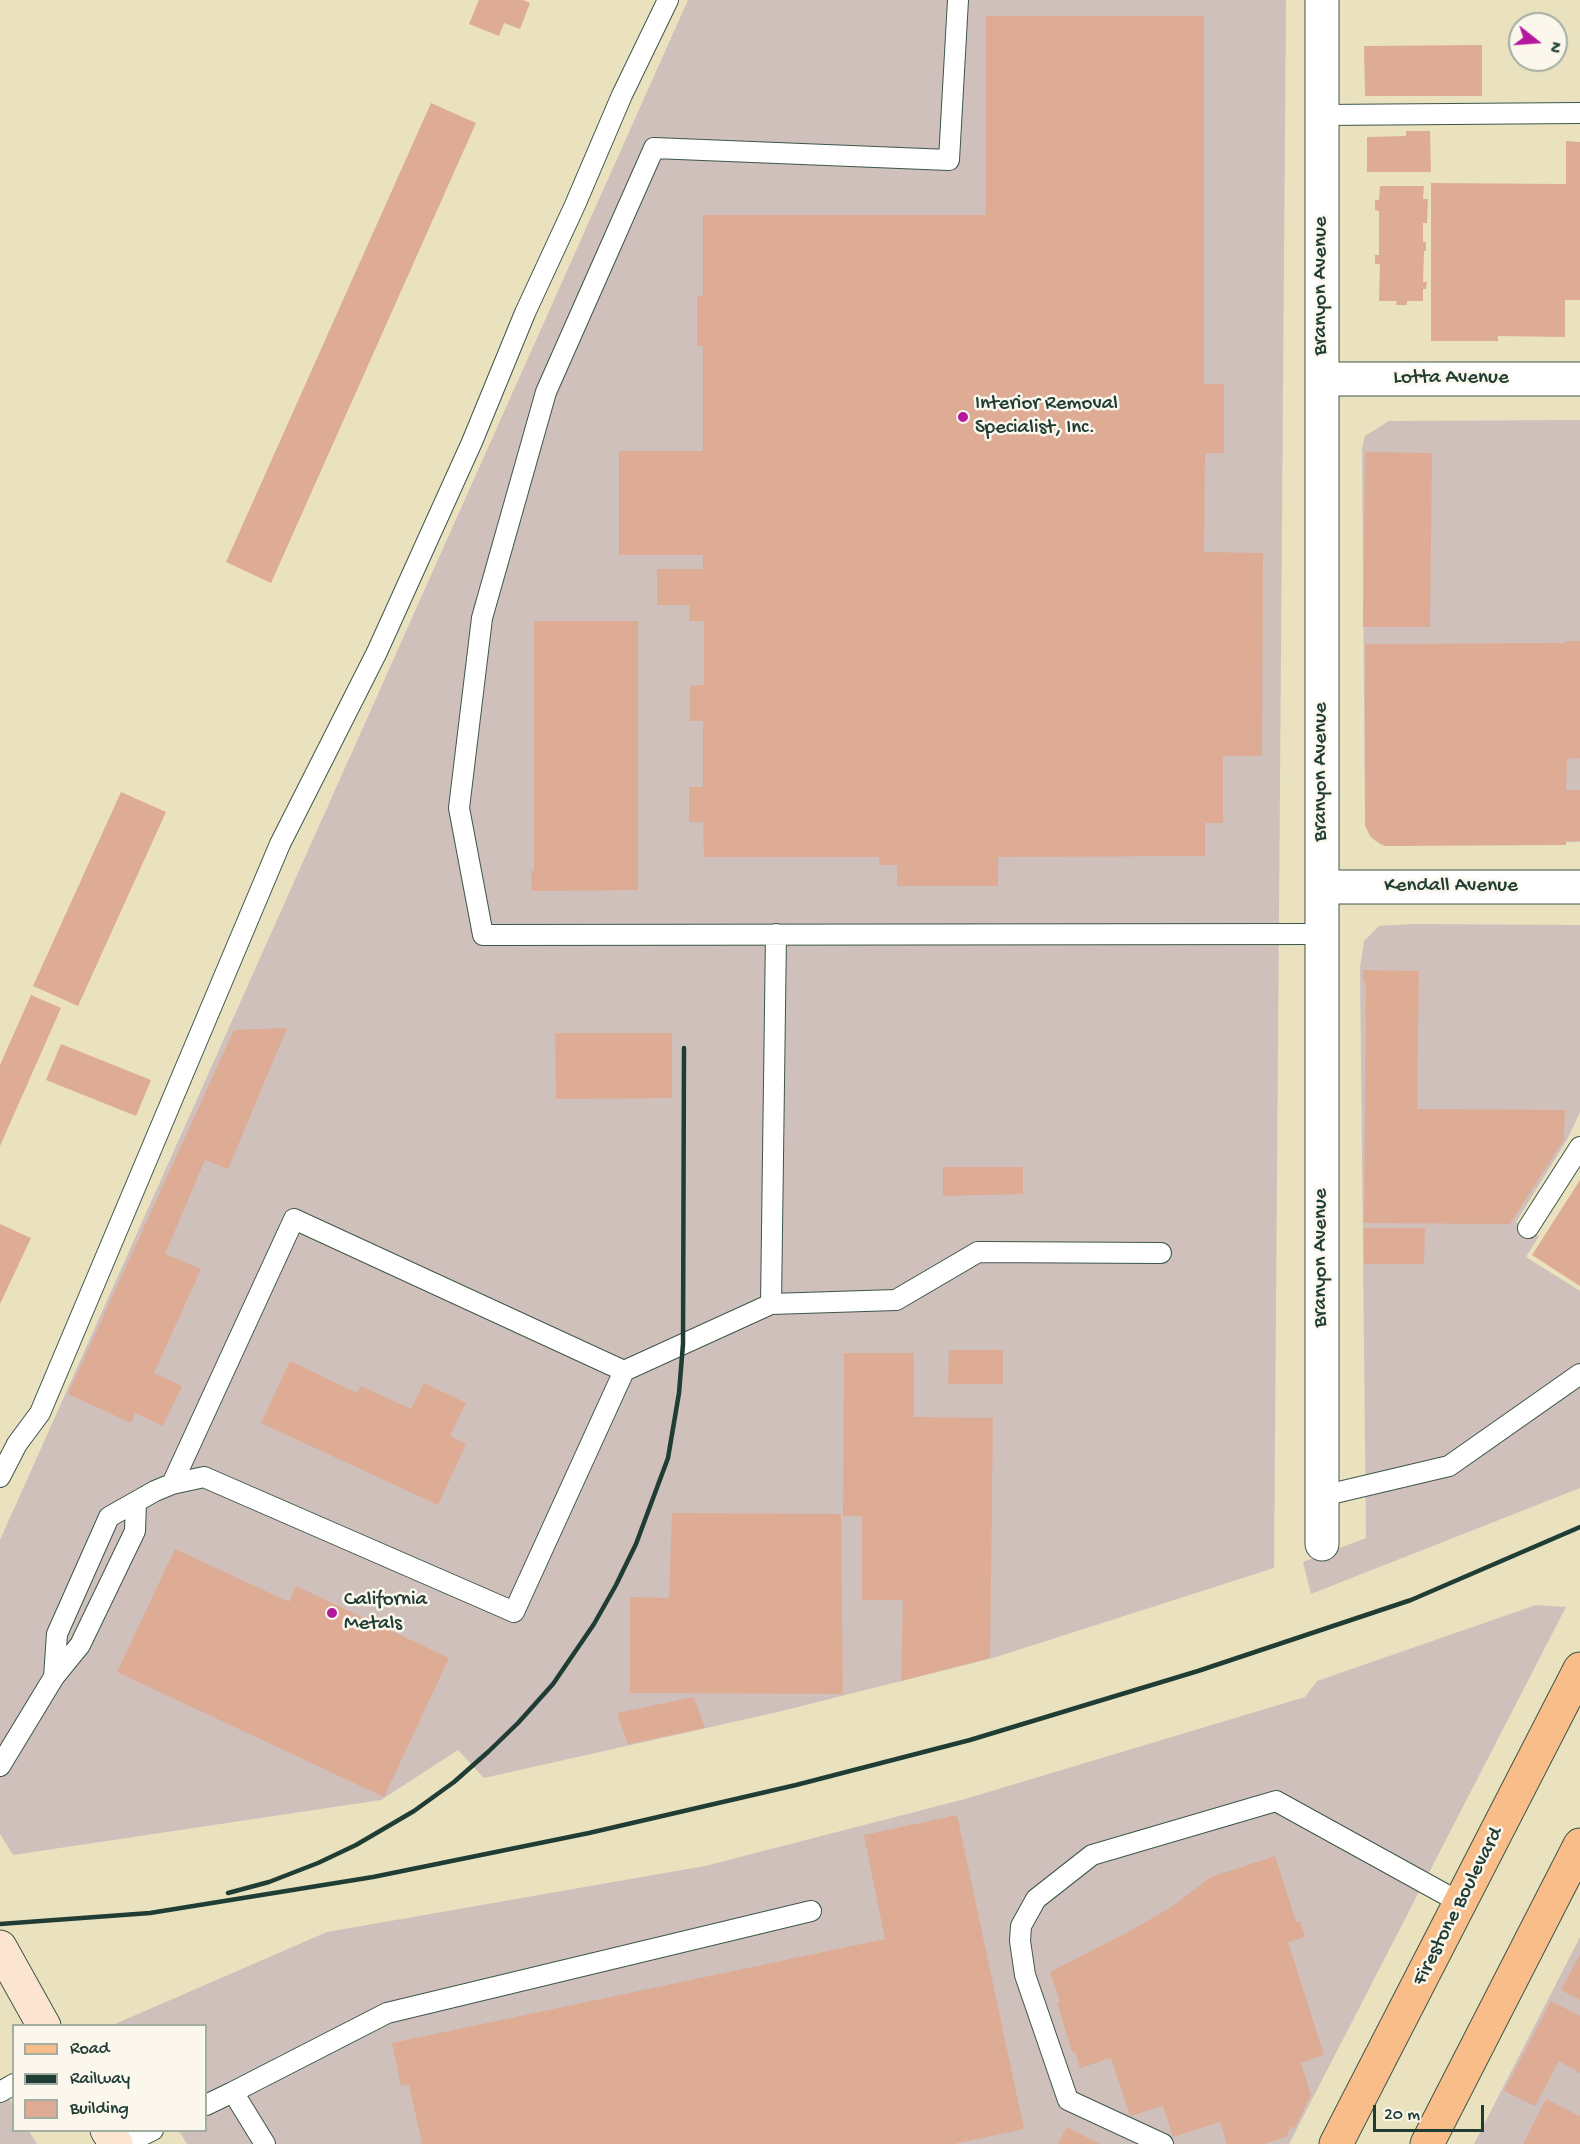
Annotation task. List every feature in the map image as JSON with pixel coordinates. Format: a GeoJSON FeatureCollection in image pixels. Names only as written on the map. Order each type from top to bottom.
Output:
{"type":"FeatureCollection","features":[{"type":"Feature","properties":{"kind":"main road","name":"Firestone Boulevard"},"geometry":{"type":"LineString","coordinates":[[1336,2144],[1580,1669]]}},
{"type":"Feature","properties":{"kind":"main road"},"geometry":{"type":"LineString","coordinates":[[1427,2144],[1580,1845]]}},
{"type":"Feature","properties":{"kind":"street","name":"Branyon Avenue"},"geometry":{"type":"LineString","coordinates":[[1322,0],[1322,1544]]}},
{"type":"Feature","properties":{"kind":"street","name":"Lotta Avenue"},"geometry":{"type":"LineString","coordinates":[[1322,379],[1580,379]]}},
{"type":"Feature","properties":{"kind":"street","name":"Kendall Avenue"},"geometry":{"type":"LineString","coordinates":[[1322,887],[1580,887]]}},
{"type":"Feature","properties":{"kind":"street"},"geometry":{"type":"LineString","coordinates":[[0,1947],[43,2024]]}},
{"type":"Feature","properties":{"kind":"lane"},"geometry":{"type":"LineString","coordinates":[[0,1477],[17,1444],[40,1413],[280,844],[377,652],[472,442],[525,312],[575,205],[622,95],[668,0]]}},
{"type":"Feature","properties":{"kind":"lane"},"geometry":{"type":"LineString","coordinates":[[958,0],[949,160],[654,148],[546,392],[482,618],[459,808],[483,935],[1322,934]]}},
{"type":"Feature","properties":{"kind":"lane"},"geometry":{"type":"LineString","coordinates":[[1322,115],[1580,113]]}},
{"type":"Feature","properties":{"kind":"lane"},"geometry":{"type":"LineString","coordinates":[[771,1304],[776,934]]}},
{"type":"Feature","properties":{"kind":"lane"},"geometry":{"type":"LineString","coordinates":[[1528,1228],[1580,1147]]}},
{"type":"Feature","properties":{"kind":"lane"},"geometry":{"type":"LineString","coordinates":[[172,1485],[294,1220],[624,1371]]}},
{"type":"Feature","properties":{"kind":"lane"},"geometry":{"type":"LineString","coordinates":[[54,1677],[57,1634],[109,1517],[172,1485],[204,1477],[514,1612],[624,1371],[771,1304],[896,1300],[978,1252],[1161,1253]]}},
{"type":"Feature","properties":{"kind":"lane"},"geometry":{"type":"LineString","coordinates":[[1322,1496],[1449,1466],[1580,1374]]}},
{"type":"Feature","properties":{"kind":"lane"},"geometry":{"type":"LineString","coordinates":[[0,1766],[54,1677],[80,1645],[135,1531],[136,1502]]}},
{"type":"Feature","properties":{"kind":"lane"},"geometry":{"type":"LineString","coordinates":[[1163,2144],[1068,2100],[1025,1975],[1020,1941],[1021,1926],[1036,1899],[1092,1855],[1276,1801],[1461,1903]]}},
{"type":"Feature","properties":{"kind":"lane"},"geometry":{"type":"LineString","coordinates":[[207,2105],[387,2013],[811,1911]]}},
{"type":"Feature","properties":{"kind":"lane"},"geometry":{"type":"LineString","coordinates":[[233,2092],[266,2144]]}},
{"type":"Feature","properties":{"kind":"lane"},"geometry":{"type":"LineString","coordinates":[[125,2144],[149,2132]]}},
{"type":"Feature","properties":{"kind":"shaded area"},"geometry":{"type":"Polygon","coordinates":[[[688,0],[1286,0],[1274,1568],[993,1658],[782,1711],[484,1778],[458,1750],[381,1800],[13,1855],[0,1834],[0,1540],[688,0]]]}},
{"type":"Feature","properties":{"kind":"shaded area"},"geometry":{"type":"Polygon","coordinates":[[[1580,420],[1580,842],[1385,846],[1380,844],[1370,836],[1365,825],[1362,448],[1365,436],[1389,421],[1580,420]]]}},
{"type":"Feature","properties":{"kind":"shaded area"},"geometry":{"type":"Polygon","coordinates":[[[1412,924],[1580,925],[1580,1112],[1568,1138],[1516,1222],[1539,1236],[1526,1257],[1580,1291],[1580,1488],[1311,1594],[1303,1562],[1366,1538],[1360,968],[1364,941],[1379,926],[1412,924]]]}},
{"type":"Feature","properties":{"kind":"shaded area"},"geometry":{"type":"Polygon","coordinates":[[[1536,1605],[1566,1607],[1289,2144],[187,2144],[180,2132],[207,2132],[207,2024],[115,2024],[327,1932],[705,1866],[965,1799],[1305,1697],[1317,1681],[1536,1605]]]}},
{"type":"Feature","properties":{"kind":"shaded area"},"geometry":{"type":"Polygon","coordinates":[[[1580,1937],[1580,2144],[1474,2144],[1580,1937]]]}},
{"type":"Feature","properties":{"kind":"shaded area"},"geometry":{"type":"Polygon","coordinates":[[[0,2083],[12,2103],[12,2132],[30,2132],[37,2144],[0,2144],[0,2083]]]}},
{"type":"Feature","properties":{"kind":"building"},"geometry":{"type":"Polygon","coordinates":[[[479,0],[523,0],[530,3],[520,29],[504,23],[499,36],[469,24],[479,0]]]}},
{"type":"Feature","properties":{"kind":"building","name":"Interior Removal Specialist, Inc."},"geometry":{"type":"Polygon","coordinates":[[[986,16],[1204,16],[1204,384],[1224,384],[1224,453],[1205,453],[1204,552],[1263,553],[1262,756],[1223,756],[1223,823],[1205,823],[1205,856],[998,857],[998,886],[897,886],[897,865],[879,865],[879,857],[704,857],[703,822],[689,822],[689,787],[703,787],[703,721],[690,721],[690,686],[704,685],[704,621],[689,621],[690,605],[657,605],[657,569],[703,569],[703,555],[619,555],[619,451],[703,451],[703,346],[697,346],[697,296],[703,296],[703,215],[986,215],[986,16]]]}},
{"type":"Feature","properties":{"kind":"building"},"geometry":{"type":"Polygon","coordinates":[[[1482,45],[1482,96],[1365,96],[1364,46],[1482,45]]]}},
{"type":"Feature","properties":{"kind":"building"},"geometry":{"type":"Polygon","coordinates":[[[431,103],[476,123],[271,583],[226,562],[431,103]]]}},
{"type":"Feature","properties":{"kind":"building"},"geometry":{"type":"Polygon","coordinates":[[[1406,131],[1430,131],[1431,172],[1367,172],[1367,137],[1406,136],[1406,131]]]}},
{"type":"Feature","properties":{"kind":"building"},"geometry":{"type":"Polygon","coordinates":[[[1566,141],[1580,142],[1580,300],[1565,300],[1565,337],[1498,336],[1498,341],[1431,341],[1431,183],[1566,184],[1566,141]]]}},
{"type":"Feature","properties":{"kind":"building"},"geometry":{"type":"Polygon","coordinates":[[[1380,186],[1424,186],[1423,199],[1428,199],[1427,223],[1423,223],[1423,242],[1426,242],[1426,251],[1424,251],[1423,282],[1427,282],[1426,289],[1423,289],[1423,301],[1407,301],[1407,305],[1396,305],[1397,301],[1379,301],[1380,264],[1375,264],[1375,255],[1379,255],[1379,211],[1375,210],[1375,200],[1379,200],[1380,186]]]}},
{"type":"Feature","properties":{"kind":"building"},"geometry":{"type":"Polygon","coordinates":[[[1365,452],[1432,453],[1430,627],[1363,627],[1365,452]]]}},
{"type":"Feature","properties":{"kind":"building"},"geometry":{"type":"Polygon","coordinates":[[[534,621],[638,621],[638,890],[532,891],[531,871],[534,871],[534,621]]]}},
{"type":"Feature","properties":{"kind":"building"},"geometry":{"type":"Polygon","coordinates":[[[1565,641],[1580,641],[1580,758],[1567,759],[1566,790],[1580,790],[1580,841],[1566,841],[1566,845],[1385,846],[1370,836],[1365,825],[1365,644],[1565,643],[1565,641]]]}},
{"type":"Feature","properties":{"kind":"building"},"geometry":{"type":"Polygon","coordinates":[[[121,792],[166,812],[78,1006],[33,986],[121,792]]]}},
{"type":"Feature","properties":{"kind":"building"},"geometry":{"type":"Polygon","coordinates":[[[1363,970],[1419,971],[1417,1109],[1565,1110],[1564,1139],[1510,1224],[1364,1223],[1366,981],[1363,981],[1363,970]]]}},
{"type":"Feature","properties":{"kind":"building"},"geometry":{"type":"Polygon","coordinates":[[[31,995],[61,1008],[0,1146],[0,1065],[31,995]]]}},
{"type":"Feature","properties":{"kind":"building"},"geometry":{"type":"Polygon","coordinates":[[[287,1028],[228,1169],[205,1160],[165,1254],[201,1269],[154,1373],[182,1386],[163,1426],[135,1413],[131,1423],[68,1394],[234,1030],[287,1028]]]}},
{"type":"Feature","properties":{"kind":"building"},"geometry":{"type":"Polygon","coordinates":[[[555,1033],[672,1033],[672,1098],[556,1099],[555,1033]]]}},
{"type":"Feature","properties":{"kind":"building"},"geometry":{"type":"Polygon","coordinates":[[[61,1044],[151,1080],[136,1116],[46,1080],[61,1044]]]}},
{"type":"Feature","properties":{"kind":"building"},"geometry":{"type":"Polygon","coordinates":[[[943,1167],[1023,1167],[1023,1194],[943,1196],[943,1167]]]}},
{"type":"Feature","properties":{"kind":"building"},"geometry":{"type":"Polygon","coordinates":[[[1580,1180],[1580,1286],[1532,1255],[1580,1180]]]}},
{"type":"Feature","properties":{"kind":"building"},"geometry":{"type":"Polygon","coordinates":[[[0,1224],[31,1238],[0,1304],[0,1224]]]}},
{"type":"Feature","properties":{"kind":"building"},"geometry":{"type":"Polygon","coordinates":[[[1364,1228],[1425,1228],[1424,1264],[1364,1264],[1364,1228]]]}},
{"type":"Feature","properties":{"kind":"building"},"geometry":{"type":"Polygon","coordinates":[[[949,1350],[1003,1350],[1003,1384],[948,1384],[949,1350]]]}},
{"type":"Feature","properties":{"kind":"building"},"geometry":{"type":"Polygon","coordinates":[[[844,1353],[914,1353],[914,1417],[993,1418],[990,1658],[901,1681],[903,1600],[862,1600],[862,1516],[843,1516],[844,1353]]]}},
{"type":"Feature","properties":{"kind":"building"},"geometry":{"type":"Polygon","coordinates":[[[290,1361],[357,1393],[361,1386],[411,1409],[424,1383],[466,1403],[450,1436],[466,1444],[438,1505],[261,1423],[290,1361]]]}},
{"type":"Feature","properties":{"kind":"building"},"geometry":{"type":"Polygon","coordinates":[[[672,1513],[841,1514],[843,1694],[630,1693],[630,1597],[669,1598],[672,1513]]]}},
{"type":"Feature","properties":{"kind":"building"},"geometry":{"type":"Polygon","coordinates":[[[175,1549],[289,1602],[296,1586],[449,1658],[384,1797],[117,1672],[175,1549]]]}},
{"type":"Feature","properties":{"kind":"building"},"geometry":{"type":"Polygon","coordinates":[[[694,1697],[705,1728],[628,1744],[617,1713],[694,1697]]]}},
{"type":"Feature","properties":{"kind":"building"},"geometry":{"type":"Polygon","coordinates":[[[957,1815],[1024,2129],[954,2144],[422,2144],[409,2084],[401,2086],[392,2043],[885,1939],[864,1835],[957,1815]]]}},
{"type":"Feature","properties":{"kind":"building"},"geometry":{"type":"Polygon","coordinates":[[[1275,1856],[1296,1922],[1300,1921],[1305,1937],[1288,1942],[1324,2055],[1301,2063],[1311,2095],[1294,2129],[1292,2125],[1286,2137],[1264,2144],[1227,2144],[1220,2122],[1173,2137],[1163,2106],[1130,2116],[1111,2058],[1080,2068],[1075,2052],[1072,2052],[1050,1972],[1173,1906],[1211,1877],[1275,1856]]]}},
{"type":"Feature","properties":{"kind":"building"},"geometry":{"type":"Polygon","coordinates":[[[1580,1954],[1580,2000],[1561,1990],[1580,1954]]]}},
{"type":"Feature","properties":{"kind":"building"},"geometry":{"type":"Polygon","coordinates":[[[1551,2001],[1580,2016],[1580,2073],[1559,2061],[1535,2106],[1504,2091],[1551,2001]]]}},
{"type":"Feature","properties":{"kind":"building"},"geometry":{"type":"Polygon","coordinates":[[[1546,2099],[1580,2116],[1580,2144],[1523,2144],[1546,2099]]]}},
{"type":"Feature","properties":{"kind":"building"},"geometry":{"type":"Polygon","coordinates":[[[1067,2127],[1100,2144],[1058,2144],[1067,2127]]]}},
{"type":"Feature","properties":{"kind":"railway"},"geometry":{"type":"LineString","coordinates":[[228,1893],[269,1882],[356,1845],[414,1811],[454,1782],[518,1723],[553,1684],[594,1624],[616,1585],[636,1544],[668,1458],[679,1393],[683,1344],[684,1048]]}},
{"type":"Feature","properties":{"kind":"railway"},"geometry":{"type":"LineString","coordinates":[[0,1924],[150,1913],[373,1877],[589,1833],[796,1785],[970,1740],[1198,1671],[1411,1600],[1580,1527]]}},
{"type":"Feature","properties":{"kind":"place","name":"Interior Removal Specialist, Inc."},"geometry":{"type":"Point","coordinates":[963,417]}},
{"type":"Feature","properties":{"kind":"place","name":"California Metals"},"geometry":{"type":"Point","coordinates":[332,1613]}}]}
